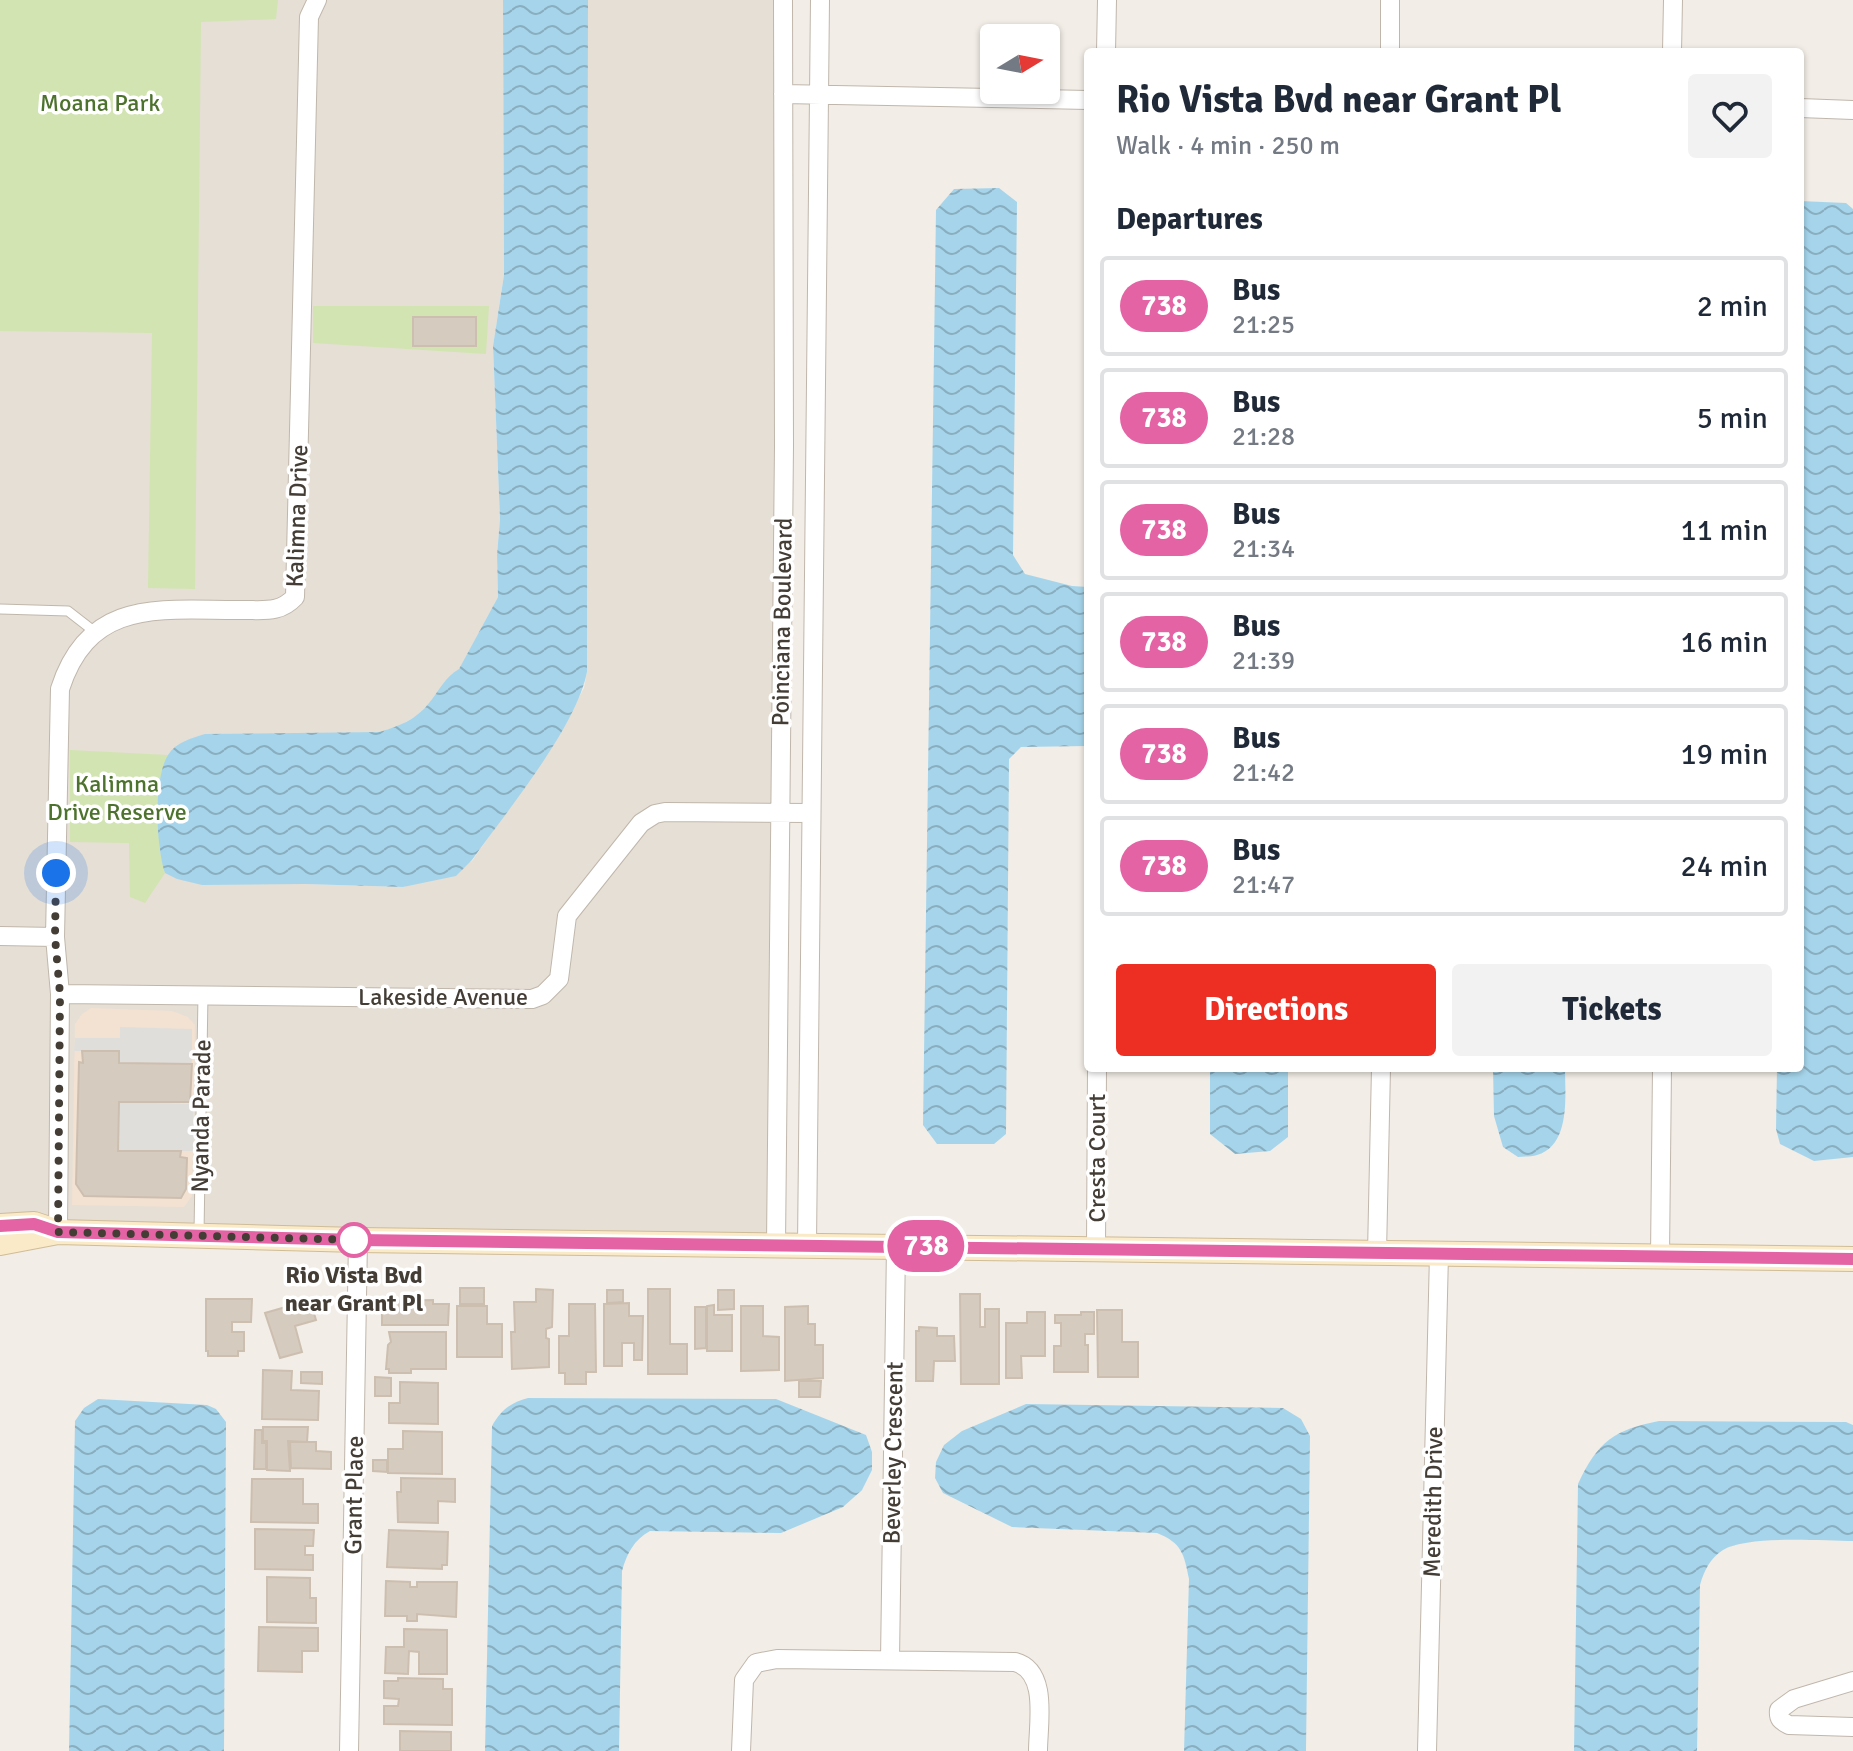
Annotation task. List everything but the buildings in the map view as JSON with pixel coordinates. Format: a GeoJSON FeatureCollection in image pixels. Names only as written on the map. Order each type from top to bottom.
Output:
{"type":"FeatureCollection","features":[{"type":"Feature","properties":{"kind":"street","name":"Kalimna Drive"},"geometry":{"type":"LineString","coordinates":[[58,1232],[60,994],[55,937],[60,689],[67,669],[80,648],[95,632],[114,620],[133,613],[278,610],[295,597],[309,17],[317,0]]}},
{"type":"Feature","properties":{"kind":"street","name":"Poinciana Boulevard"},"geometry":{"type":"LineString","coordinates":[[776,1245],[784,446],[783,0]]}},
{"type":"Feature","properties":{"kind":"street","name":"Poinciana Boulevard"},"geometry":{"type":"LineString","coordinates":[[807,1245],[820,0]]}},
{"type":"Feature","properties":{"kind":"street"},"geometry":{"type":"LineString","coordinates":[[1106,48],[1107,0]]}},
{"type":"Feature","properties":{"kind":"street"},"geometry":{"type":"LineString","coordinates":[[1390,0],[1390,48]]}},
{"type":"Feature","properties":{"kind":"street"},"geometry":{"type":"LineString","coordinates":[[1672,48],[1673,0]]}},
{"type":"Feature","properties":{"kind":"street"},"geometry":{"type":"LineString","coordinates":[[783,94],[1084,100]]}},
{"type":"Feature","properties":{"kind":"street"},"geometry":{"type":"LineString","coordinates":[[1804,108],[1853,110]]}},
{"type":"Feature","properties":{"kind":"street"},"geometry":{"type":"LineString","coordinates":[[784,446],[815,447]]}},
{"type":"Feature","properties":{"kind":"street","name":"Lakeside Avenue"},"geometry":{"type":"LineString","coordinates":[[60,994],[532,999],[543,995],[559,979],[567,916],[641,823],[665,812],[811,813]]}},
{"type":"Feature","properties":{"kind":"street"},"geometry":{"type":"LineString","coordinates":[[0,936],[55,937]]}},
{"type":"Feature","properties":{"kind":"street","name":"Cresta Court"},"geometry":{"type":"LineString","coordinates":[[1096,1247],[1097,1072]]}},
{"type":"Feature","properties":{"kind":"street"},"geometry":{"type":"LineString","coordinates":[[1377,1253],[1381,1072]]}},
{"type":"Feature","properties":{"kind":"street"},"geometry":{"type":"LineString","coordinates":[[1660,1256],[1662,1072]]}},
{"type":"Feature","properties":{"kind":"street"},"geometry":{"type":"LineString","coordinates":[[0,1226],[34,1224],[58,1232]]}},
{"type":"Feature","properties":{"kind":"street"},"geometry":{"type":"LineString","coordinates":[[0,1243],[58,1232],[358,1240],[1853,1259]]}},
{"type":"Feature","properties":{"kind":"street","name":"Grant Place"},"geometry":{"type":"LineString","coordinates":[[349,1751],[358,1240]]}},
{"type":"Feature","properties":{"kind":"street","name":"Beverley Crescent"},"geometry":{"type":"LineString","coordinates":[[890,1660],[896,1246]]}},
{"type":"Feature","properties":{"kind":"street","name":"Meredith Drive"},"geometry":{"type":"LineString","coordinates":[[1427,1751],[1439,1254]]}},
{"type":"Feature","properties":{"kind":"street"},"geometry":{"type":"LineString","coordinates":[[741,1751],[744,1680],[756,1663],[777,1659],[1015,1662],[1025,1665],[1036,1678],[1038,1689],[1038,1751]]}},
{"type":"Feature","properties":{"kind":"street"},"geometry":{"type":"LineString","coordinates":[[1853,1681],[1794,1699],[1779,1710],[1778,1716],[1789,1725],[1853,1727]]}},
{"type":"Feature","properties":{"kind":"lane"},"geometry":{"type":"LineString","coordinates":[[0,609],[68,611],[95,632]]}},
{"type":"Feature","properties":{"kind":"lane","name":"Nyanda Parade"},"geometry":{"type":"LineString","coordinates":[[200,1237],[203,995]]}},
{"type":"Feature","properties":{"kind":"shaded area"},"geometry":{"type":"Polygon","coordinates":[[[0,0],[503,0],[504,275],[493,346],[500,519],[498,597],[459,670],[422,713],[397,727],[379,732],[304,884],[403,887],[472,861],[550,749],[584,688],[587,672],[588,0],[783,0],[776,1245],[0,1226],[0,0]]]}},
{"type":"Feature","properties":{"kind":"shaded area"},"geometry":{"type":"Polygon","coordinates":[[[91,1008],[172,1011],[188,1017],[195,1025],[192,1196],[184,1207],[72,1205],[75,1024],[91,1008]]]}},
{"type":"Feature","properties":{"kind":"shaded area"},"geometry":{"type":"Polygon","coordinates":[[[120,1027],[192,1029],[192,1064],[119,1063],[118,1051],[74,1051],[75,1038],[120,1038],[120,1027]]]}},
{"type":"Feature","properties":{"kind":"shaded area"},"geometry":{"type":"Polygon","coordinates":[[[119,1102],[193,1104],[193,1151],[118,1151],[119,1102]]]}},
{"type":"Feature","properties":{"kind":"green space","name":"Moana Park"},"geometry":{"type":"Polygon","coordinates":[[[0,0],[278,0],[276,19],[201,22],[195,589],[148,588],[152,333],[0,331],[0,0]]]}},
{"type":"Feature","properties":{"kind":"green space"},"geometry":{"type":"Polygon","coordinates":[[[313,306],[489,306],[486,354],[313,343],[313,306]]]}},
{"type":"Feature","properties":{"kind":"green space","name":"Kalimna Drive Reserve"},"geometry":{"type":"Polygon","coordinates":[[[70,750],[168,755],[159,847],[165,873],[145,903],[130,897],[129,843],[70,842],[70,750]]]}},
{"type":"Feature","properties":{"kind":"water"},"geometry":{"type":"Polygon","coordinates":[[[503,0],[588,0],[587,672],[580,694],[538,769],[472,860],[456,876],[403,887],[202,885],[177,879],[165,873],[158,813],[163,766],[175,747],[205,734],[379,732],[400,725],[424,709],[446,680],[459,669],[498,597],[500,519],[493,346],[504,275],[503,0]]]}},
{"type":"Feature","properties":{"kind":"water"},"geometry":{"type":"Polygon","coordinates":[[[999,188],[1017,202],[1013,555],[1025,574],[1084,587],[1084,746],[1021,747],[1009,759],[1006,1134],[994,1144],[937,1144],[923,1125],[936,210],[954,189],[999,188]]]}},
{"type":"Feature","properties":{"kind":"water"},"geometry":{"type":"Polygon","coordinates":[[[1804,201],[1846,203],[1853,209],[1853,1157],[1814,1161],[1780,1144],[1776,1129],[1777,1072],[1804,1072],[1804,201]]]}},
{"type":"Feature","properties":{"kind":"water"},"geometry":{"type":"Polygon","coordinates":[[[1210,1072],[1288,1072],[1288,1137],[1270,1151],[1235,1154],[1210,1134],[1210,1072]]]}},
{"type":"Feature","properties":{"kind":"water"},"geometry":{"type":"Polygon","coordinates":[[[1493,1072],[1565,1072],[1564,1118],[1556,1141],[1548,1149],[1535,1156],[1518,1157],[1503,1147],[1494,1116],[1493,1072]]]}},
{"type":"Feature","properties":{"kind":"water"},"geometry":{"type":"Polygon","coordinates":[[[528,1398],[776,1399],[866,1435],[872,1452],[872,1470],[862,1490],[843,1507],[781,1533],[650,1531],[635,1543],[622,1571],[619,1751],[485,1751],[492,1426],[507,1408],[528,1398]]]}},
{"type":"Feature","properties":{"kind":"water"},"geometry":{"type":"Polygon","coordinates":[[[98,1399],[207,1405],[216,1409],[226,1422],[224,1751],[69,1751],[75,1421],[84,1408],[98,1399]]]}},
{"type":"Feature","properties":{"kind":"water"},"geometry":{"type":"Polygon","coordinates":[[[1026,1404],[1283,1408],[1301,1419],[1310,1436],[1306,1751],[1184,1751],[1189,1579],[1183,1556],[1172,1541],[1157,1533],[1012,1527],[943,1493],[935,1478],[936,1462],[944,1445],[962,1431],[1026,1404]]]}},
{"type":"Feature","properties":{"kind":"water"},"geometry":{"type":"Polygon","coordinates":[[[1659,1421],[1846,1422],[1853,1425],[1853,1541],[1749,1542],[1723,1550],[1711,1561],[1700,1585],[1697,1751],[1574,1751],[1578,1484],[1593,1457],[1609,1440],[1630,1429],[1659,1421]]]}},
{"type":"Feature","properties":{"kind":"bus line","name":"738"},"geometry":{"type":"LineString","coordinates":[[0,1226],[34,1224],[58,1232],[358,1240],[1853,1259]]}},
{"type":"Feature","properties":{"kind":"place","name":"Rio Vista Bvd near Grant Pl"},"geometry":{"type":"Point","coordinates":[354,1240]}},
{"type":"Feature","properties":{"kind":"route"},"geometry":{"type":"LineString","coordinates":[[56,873],[55,937],[60,994],[58,1232],[358,1240],[354,1240]]}}]}
